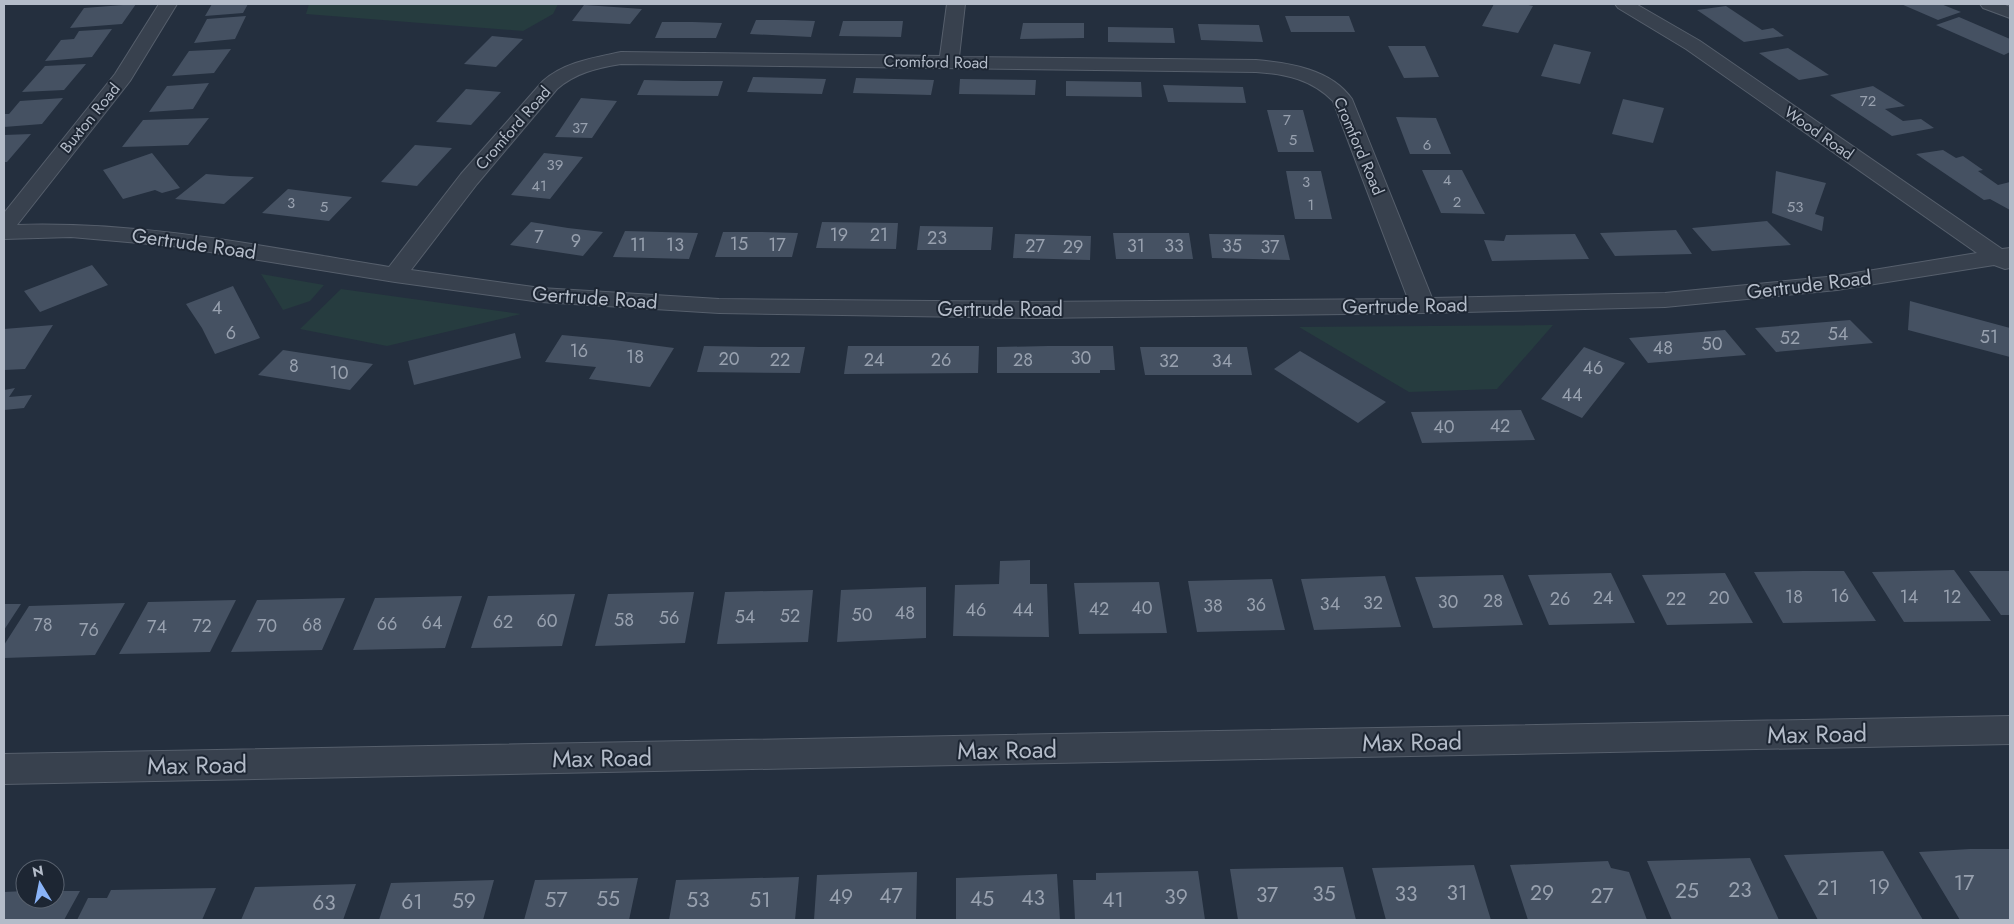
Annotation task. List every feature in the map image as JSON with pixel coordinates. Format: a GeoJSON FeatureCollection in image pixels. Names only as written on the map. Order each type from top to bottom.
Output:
{"type":"FeatureCollection","features":[{"type":"Feature","properties":{"kind":"street","name":"Buxton Road"},"geometry":{"type":"LineString","coordinates":[[4,227],[123,77],[168,4]]}},
{"type":"Feature","properties":{"kind":"street"},"geometry":{"type":"LineString","coordinates":[[949,63],[956,4]]}},
{"type":"Feature","properties":{"kind":"street","name":"Wood Road"},"geometry":{"type":"LineString","coordinates":[[1624,4],[1693,44],[2006,260]]}},
{"type":"Feature","properties":{"kind":"street"},"geometry":{"type":"LineString","coordinates":[[1989,4],[2010,13]]}},
{"type":"Feature","properties":{"kind":"street","name":"Cromford Road"},"geometry":{"type":"LineString","coordinates":[[395,274],[469,179],[550,85],[559,76],[585,65],[621,58],[1256,66],[1291,70],[1319,79],[1333,88],[1342,98],[1423,306]]}},
{"type":"Feature","properties":{"kind":"street","name":"Gertrude Road"},"geometry":{"type":"LineString","coordinates":[[4,232],[71,230],[173,239],[541,295],[719,306],[1034,310],[1423,306],[1665,300],[1837,283],[2006,260]]}},
{"type":"Feature","properties":{"kind":"street","name":"Max Road"},"geometry":{"type":"LineString","coordinates":[[4,769],[2010,730]]}},
{"type":"Feature","properties":{"kind":"green space"},"geometry":{"type":"Polygon","coordinates":[[[309,4],[558,4],[553,14],[523,31],[306,14],[309,4]]]}},
{"type":"Feature","properties":{"kind":"green space"},"geometry":{"type":"Polygon","coordinates":[[[261,274],[324,285],[310,301],[283,310],[261,274]]]}},
{"type":"Feature","properties":{"kind":"green space"},"geometry":{"type":"Polygon","coordinates":[[[341,289],[521,314],[387,346],[300,329],[341,289]]]}},
{"type":"Feature","properties":{"kind":"green space"},"geometry":{"type":"Polygon","coordinates":[[[1553,325],[1497,389],[1409,392],[1299,327],[1553,325]]]}},
{"type":"Feature","properties":{"kind":"building"},"geometry":{"type":"Polygon","coordinates":[[[136,4],[122,24],[70,28],[84,8],[136,4]]]}},
{"type":"Feature","properties":{"kind":"building"},"geometry":{"type":"Polygon","coordinates":[[[212,4],[248,4],[243,13],[205,16],[212,4]]]}},
{"type":"Feature","properties":{"kind":"building"},"geometry":{"type":"Polygon","coordinates":[[[1494,4],[1524,4],[1533,6],[1518,33],[1482,26],[1494,4]]]}},
{"type":"Feature","properties":{"kind":"building"},"geometry":{"type":"Polygon","coordinates":[[[1901,4],[1941,4],[1961,12],[1938,20],[1901,4]]]}},
{"type":"Feature","properties":{"kind":"building"},"geometry":{"type":"Polygon","coordinates":[[[584,5],[642,9],[630,24],[572,21],[584,5]]]}},
{"type":"Feature","properties":{"kind":"building"},"geometry":{"type":"Polygon","coordinates":[[[1726,6],[1762,30],[1773,28],[1784,36],[1744,42],[1697,10],[1726,6]]]}},
{"type":"Feature","properties":{"kind":"building"},"geometry":{"type":"Polygon","coordinates":[[[246,16],[235,39],[194,43],[207,19],[246,16]]]}},
{"type":"Feature","properties":{"kind":"building"},"geometry":{"type":"Polygon","coordinates":[[[1285,16],[1349,16],[1355,32],[1291,32],[1285,16]]]}},
{"type":"Feature","properties":{"kind":"building"},"geometry":{"type":"Polygon","coordinates":[[[1959,17],[2010,39],[2010,52],[2004,55],[1936,25],[1959,17]]]}},
{"type":"Feature","properties":{"kind":"building"},"geometry":{"type":"Polygon","coordinates":[[[756,20],[815,21],[811,37],[750,34],[756,20]]]}},
{"type":"Feature","properties":{"kind":"building"},"geometry":{"type":"Polygon","coordinates":[[[843,21],[903,21],[901,37],[839,36],[843,21]]]}},
{"type":"Feature","properties":{"kind":"building"},"geometry":{"type":"Polygon","coordinates":[[[662,22],[722,23],[716,38],[655,38],[662,22]]]}},
{"type":"Feature","properties":{"kind":"building"},"geometry":{"type":"Polygon","coordinates":[[[1023,23],[1084,23],[1084,38],[1020,39],[1023,23]]]}},
{"type":"Feature","properties":{"kind":"building"},"geometry":{"type":"Polygon","coordinates":[[[1198,24],[1259,25],[1263,42],[1201,40],[1198,24]]]}},
{"type":"Feature","properties":{"kind":"building"},"geometry":{"type":"Polygon","coordinates":[[[1108,27],[1173,28],[1175,43],[1108,42],[1108,27]]]}},
{"type":"Feature","properties":{"kind":"building"},"geometry":{"type":"Polygon","coordinates":[[[112,29],[92,57],[45,61],[61,40],[74,39],[79,31],[112,29]]]}},
{"type":"Feature","properties":{"kind":"building"},"geometry":{"type":"Polygon","coordinates":[[[492,36],[523,39],[496,67],[464,64],[492,36]]]}},
{"type":"Feature","properties":{"kind":"building"},"geometry":{"type":"Polygon","coordinates":[[[1554,44],[1591,52],[1580,84],[1541,76],[1554,44]]]}},
{"type":"Feature","properties":{"kind":"building"},"geometry":{"type":"Polygon","coordinates":[[[1388,46],[1425,46],[1439,77],[1404,78],[1388,46]]]}},
{"type":"Feature","properties":{"kind":"building"},"geometry":{"type":"Polygon","coordinates":[[[1788,48],[1829,75],[1799,80],[1759,53],[1788,48]]]}},
{"type":"Feature","properties":{"kind":"building"},"geometry":{"type":"Polygon","coordinates":[[[231,49],[214,73],[172,76],[189,51],[231,49]]]}},
{"type":"Feature","properties":{"kind":"building"},"geometry":{"type":"Polygon","coordinates":[[[86,64],[64,90],[22,92],[45,66],[86,64]]]}},
{"type":"Feature","properties":{"kind":"building"},"geometry":{"type":"Polygon","coordinates":[[[753,77],[826,79],[822,94],[747,92],[753,77]]]}},
{"type":"Feature","properties":{"kind":"building"},"geometry":{"type":"Polygon","coordinates":[[[856,78],[934,80],[931,95],[853,93],[856,78]]]}},
{"type":"Feature","properties":{"kind":"building"},"geometry":{"type":"Polygon","coordinates":[[[960,79],[1036,80],[1035,95],[959,94],[960,79]]]}},
{"type":"Feature","properties":{"kind":"building"},"geometry":{"type":"Polygon","coordinates":[[[644,80],[723,81],[718,96],[637,95],[644,80]]]}},
{"type":"Feature","properties":{"kind":"building"},"geometry":{"type":"Polygon","coordinates":[[[1066,81],[1141,82],[1142,97],[1066,96],[1066,81]]]}},
{"type":"Feature","properties":{"kind":"building"},"geometry":{"type":"Polygon","coordinates":[[[209,83],[193,109],[149,112],[167,86],[209,83]]]}},
{"type":"Feature","properties":{"kind":"building"},"geometry":{"type":"Polygon","coordinates":[[[1163,85],[1243,87],[1246,103],[1168,102],[1163,85]]]}},
{"type":"Feature","properties":{"kind":"building"},"geometry":{"type":"Polygon","coordinates":[[[1873,86],[1905,106],[1885,109],[1903,121],[1921,119],[1934,128],[1892,136],[1830,95],[1873,86]]]}},
{"type":"Feature","properties":{"kind":"building"},"geometry":{"type":"Polygon","coordinates":[[[466,89],[501,92],[471,125],[436,122],[466,89]]]}},
{"type":"Feature","properties":{"kind":"building"},"geometry":{"type":"Polygon","coordinates":[[[63,98],[42,124],[4,127],[4,114],[9,114],[20,101],[63,98]]]}},
{"type":"Feature","properties":{"kind":"building"},"geometry":{"type":"Polygon","coordinates":[[[581,98],[617,101],[592,138],[555,137],[581,98]]]}},
{"type":"Feature","properties":{"kind":"building"},"geometry":{"type":"Polygon","coordinates":[[[1623,99],[1664,108],[1653,143],[1612,134],[1623,99]]]}},
{"type":"Feature","properties":{"kind":"building"},"geometry":{"type":"Polygon","coordinates":[[[1267,110],[1303,110],[1314,152],[1278,152],[1267,110]]]}},
{"type":"Feature","properties":{"kind":"building"},"geometry":{"type":"Polygon","coordinates":[[[1396,117],[1436,118],[1451,154],[1410,154],[1396,117]]]}},
{"type":"Feature","properties":{"kind":"building"},"geometry":{"type":"Polygon","coordinates":[[[209,118],[188,145],[122,147],[143,120],[209,118]]]}},
{"type":"Feature","properties":{"kind":"building"},"geometry":{"type":"Polygon","coordinates":[[[31,134],[7,162],[4,162],[4,135],[31,134]]]}},
{"type":"Feature","properties":{"kind":"building"},"geometry":{"type":"Polygon","coordinates":[[[415,145],[452,148],[417,186],[381,182],[415,145]]]}},
{"type":"Feature","properties":{"kind":"building"},"geometry":{"type":"Polygon","coordinates":[[[1943,150],[1956,158],[1963,156],[1983,170],[1978,171],[1998,185],[2010,182],[2010,210],[1990,199],[1984,200],[1916,154],[1943,150]]]}},
{"type":"Feature","properties":{"kind":"building"},"geometry":{"type":"Polygon","coordinates":[[[152,153],[180,188],[162,193],[155,190],[123,199],[103,170],[152,153]]]}},
{"type":"Feature","properties":{"kind":"building"},"geometry":{"type":"Polygon","coordinates":[[[544,153],[583,157],[550,199],[511,195],[544,153]]]}},
{"type":"Feature","properties":{"kind":"building"},"geometry":{"type":"Polygon","coordinates":[[[1422,170],[1462,170],[1485,214],[1441,213],[1422,170]]]}},
{"type":"Feature","properties":{"kind":"building"},"geometry":{"type":"Polygon","coordinates":[[[1286,171],[1321,171],[1332,219],[1295,219],[1286,171]]]}},
{"type":"Feature","properties":{"kind":"building"},"geometry":{"type":"Polygon","coordinates":[[[1776,171],[1826,183],[1815,214],[1824,217],[1822,231],[1772,213],[1776,171]]]}},
{"type":"Feature","properties":{"kind":"building"},"geometry":{"type":"Polygon","coordinates":[[[206,174],[254,177],[224,204],[175,199],[206,174]]]}},
{"type":"Feature","properties":{"kind":"building"},"geometry":{"type":"Polygon","coordinates":[[[288,189],[352,197],[329,221],[262,213],[288,189]]]}},
{"type":"Feature","properties":{"kind":"building"},"geometry":{"type":"Polygon","coordinates":[[[1767,221],[1791,245],[1712,251],[1692,228],[1767,221]]]}},
{"type":"Feature","properties":{"kind":"building"},"geometry":{"type":"Polygon","coordinates":[[[531,222],[603,232],[583,256],[510,245],[531,222]]]}},
{"type":"Feature","properties":{"kind":"building"},"geometry":{"type":"Polygon","coordinates":[[[822,222],[898,223],[896,249],[816,248],[822,222]]]}},
{"type":"Feature","properties":{"kind":"building"},"geometry":{"type":"Polygon","coordinates":[[[920,226],[993,227],[991,250],[917,250],[920,226]]]}},
{"type":"Feature","properties":{"kind":"building"},"geometry":{"type":"Polygon","coordinates":[[[1676,230],[1692,254],[1615,256],[1600,233],[1676,230]]]}},
{"type":"Feature","properties":{"kind":"building"},"geometry":{"type":"Polygon","coordinates":[[[625,231],[698,233],[689,259],[613,257],[625,231]]]}},
{"type":"Feature","properties":{"kind":"building"},"geometry":{"type":"Polygon","coordinates":[[[723,232],[798,233],[792,257],[715,257],[723,232]]]}},
{"type":"Feature","properties":{"kind":"building"},"geometry":{"type":"Polygon","coordinates":[[[1113,233],[1189,233],[1193,259],[1116,259],[1113,233]]]}},
{"type":"Feature","properties":{"kind":"building"},"geometry":{"type":"Polygon","coordinates":[[[1015,234],[1091,236],[1090,260],[1013,258],[1015,234]]]}},
{"type":"Feature","properties":{"kind":"building"},"geometry":{"type":"Polygon","coordinates":[[[1209,234],[1284,235],[1290,260],[1212,258],[1209,234]]]}},
{"type":"Feature","properties":{"kind":"building"},"geometry":{"type":"Polygon","coordinates":[[[1575,234],[1589,259],[1492,261],[1484,240],[1504,241],[1506,235],[1575,234]]]}},
{"type":"Feature","properties":{"kind":"building"},"geometry":{"type":"Polygon","coordinates":[[[92,265],[108,285],[40,312],[24,291],[92,265]]]}},
{"type":"Feature","properties":{"kind":"building"},"geometry":{"type":"Polygon","coordinates":[[[233,286],[260,338],[215,354],[202,328],[186,304],[233,286]]]}},
{"type":"Feature","properties":{"kind":"building"},"geometry":{"type":"Polygon","coordinates":[[[1910,301],[2010,328],[2010,357],[1908,330],[1910,301]]]}},
{"type":"Feature","properties":{"kind":"building"},"geometry":{"type":"Polygon","coordinates":[[[1850,320],[1873,343],[1776,352],[1755,328],[1850,320]]]}},
{"type":"Feature","properties":{"kind":"building"},"geometry":{"type":"Polygon","coordinates":[[[53,325],[25,369],[4,370],[4,329],[53,325]]]}},
{"type":"Feature","properties":{"kind":"building"},"geometry":{"type":"Polygon","coordinates":[[[1725,330],[1746,355],[1648,363],[1629,338],[1725,330]]]}},
{"type":"Feature","properties":{"kind":"building"},"geometry":{"type":"Polygon","coordinates":[[[515,333],[521,358],[414,385],[408,361],[515,333]]]}},
{"type":"Feature","properties":{"kind":"building"},"geometry":{"type":"Polygon","coordinates":[[[562,335],[674,348],[650,387],[589,379],[596,367],[545,362],[562,335]]]}},
{"type":"Feature","properties":{"kind":"building"},"geometry":{"type":"Polygon","coordinates":[[[704,346],[805,347],[800,373],[697,372],[704,346]]]}},
{"type":"Feature","properties":{"kind":"building"},"geometry":{"type":"Polygon","coordinates":[[[848,346],[979,346],[978,373],[844,374],[848,346]]]}},
{"type":"Feature","properties":{"kind":"building"},"geometry":{"type":"Polygon","coordinates":[[[1113,346],[1115,370],[1100,370],[1100,373],[997,373],[997,347],[1113,346]]]}},
{"type":"Feature","properties":{"kind":"building"},"geometry":{"type":"Polygon","coordinates":[[[1140,347],[1247,347],[1252,375],[1145,375],[1140,347]]]}},
{"type":"Feature","properties":{"kind":"building"},"geometry":{"type":"Polygon","coordinates":[[[1584,347],[1625,363],[1582,418],[1541,399],[1584,347]]]}},
{"type":"Feature","properties":{"kind":"building"},"geometry":{"type":"Polygon","coordinates":[[[283,350],[373,364],[350,390],[258,375],[283,350]]]}},
{"type":"Feature","properties":{"kind":"building"},"geometry":{"type":"Polygon","coordinates":[[[1300,351],[1386,402],[1358,423],[1274,369],[1300,351]]]}},
{"type":"Feature","properties":{"kind":"building"},"geometry":{"type":"Polygon","coordinates":[[[15,388],[9,397],[32,395],[24,408],[4,410],[4,390],[15,388]]]}},
{"type":"Feature","properties":{"kind":"building"},"geometry":{"type":"Polygon","coordinates":[[[1521,410],[1535,440],[1422,443],[1411,412],[1521,410]]]}},
{"type":"Feature","properties":{"kind":"building"},"geometry":{"type":"Polygon","coordinates":[[[1030,560],[1030,584],[1047,584],[1049,637],[953,636],[955,585],[999,584],[1000,561],[1030,560]]]}},
{"type":"Feature","properties":{"kind":"building"},"geometry":{"type":"Polygon","coordinates":[[[1954,570],[1991,621],[1904,622],[1872,572],[1954,570]]]}},
{"type":"Feature","properties":{"kind":"building"},"geometry":{"type":"Polygon","coordinates":[[[1844,571],[1876,621],[1783,623],[1754,572],[1844,571]]]}},
{"type":"Feature","properties":{"kind":"building"},"geometry":{"type":"Polygon","coordinates":[[[1969,571],[2010,571],[2010,615],[2001,615],[1969,571]]]}},
{"type":"Feature","properties":{"kind":"building"},"geometry":{"type":"Polygon","coordinates":[[[1611,573],[1635,623],[1549,625],[1528,575],[1611,573]]]}},
{"type":"Feature","properties":{"kind":"building"},"geometry":{"type":"Polygon","coordinates":[[[1725,573],[1753,623],[1667,625],[1642,575],[1725,573]]]}},
{"type":"Feature","properties":{"kind":"building"},"geometry":{"type":"Polygon","coordinates":[[[1503,575],[1523,625],[1433,628],[1415,577],[1503,575]]]}},
{"type":"Feature","properties":{"kind":"building"},"geometry":{"type":"Polygon","coordinates":[[[1385,576],[1401,627],[1314,630],[1301,579],[1385,576]]]}},
{"type":"Feature","properties":{"kind":"building"},"geometry":{"type":"Polygon","coordinates":[[[1272,579],[1285,630],[1197,632],[1188,581],[1272,579]]]}},
{"type":"Feature","properties":{"kind":"building"},"geometry":{"type":"Polygon","coordinates":[[[1159,582],[1167,633],[1079,634],[1074,583],[1159,582]]]}},
{"type":"Feature","properties":{"kind":"building"},"geometry":{"type":"Polygon","coordinates":[[[926,587],[926,638],[837,642],[841,590],[926,587]]]}},
{"type":"Feature","properties":{"kind":"building"},"geometry":{"type":"Polygon","coordinates":[[[813,590],[808,642],[717,644],[725,592],[813,590]]]}},
{"type":"Feature","properties":{"kind":"building"},"geometry":{"type":"Polygon","coordinates":[[[694,592],[685,643],[595,646],[608,594],[694,592]]]}},
{"type":"Feature","properties":{"kind":"building"},"geometry":{"type":"Polygon","coordinates":[[[575,594],[562,646],[471,648],[488,596],[575,594]]]}},
{"type":"Feature","properties":{"kind":"building"},"geometry":{"type":"Polygon","coordinates":[[[462,596],[445,648],[353,650],[375,598],[462,596]]]}},
{"type":"Feature","properties":{"kind":"building"},"geometry":{"type":"Polygon","coordinates":[[[345,598],[322,650],[231,652],[257,600],[345,598]]]}},
{"type":"Feature","properties":{"kind":"building"},"geometry":{"type":"Polygon","coordinates":[[[236,600],[210,652],[119,654],[148,602],[236,600]]]}},
{"type":"Feature","properties":{"kind":"building"},"geometry":{"type":"Polygon","coordinates":[[[125,603],[95,655],[4,658],[4,645],[29,606],[125,603]]]}},
{"type":"Feature","properties":{"kind":"building"},"geometry":{"type":"Polygon","coordinates":[[[4,604],[21,604],[4,630],[4,604]]]}},
{"type":"Feature","properties":{"kind":"building"},"geometry":{"type":"Polygon","coordinates":[[[2010,849],[2010,920],[1960,920],[1919,852],[2010,849]]]}},
{"type":"Feature","properties":{"kind":"building"},"geometry":{"type":"Polygon","coordinates":[[[1883,851],[1923,920],[1818,920],[1784,855],[1883,851]]]}},
{"type":"Feature","properties":{"kind":"building"},"geometry":{"type":"Polygon","coordinates":[[[1750,858],[1779,920],[1672,920],[1647,861],[1750,858]]]}},
{"type":"Feature","properties":{"kind":"building"},"geometry":{"type":"Polygon","coordinates":[[[1608,861],[1611,868],[1629,872],[1647,920],[1528,920],[1510,865],[1608,861]]]}},
{"type":"Feature","properties":{"kind":"building"},"geometry":{"type":"Polygon","coordinates":[[[1474,865],[1491,920],[1386,920],[1372,868],[1474,865]]]}},
{"type":"Feature","properties":{"kind":"building"},"geometry":{"type":"Polygon","coordinates":[[[1343,867],[1356,920],[1238,920],[1230,869],[1343,867]]]}},
{"type":"Feature","properties":{"kind":"building"},"geometry":{"type":"Polygon","coordinates":[[[1198,871],[1205,920],[1075,920],[1073,880],[1096,880],[1096,873],[1198,871]]]}},
{"type":"Feature","properties":{"kind":"building"},"geometry":{"type":"Polygon","coordinates":[[[917,872],[916,920],[814,920],[817,875],[917,872]]]}},
{"type":"Feature","properties":{"kind":"building"},"geometry":{"type":"Polygon","coordinates":[[[1057,874],[1060,920],[956,920],[956,878],[1057,874]]]}},
{"type":"Feature","properties":{"kind":"building"},"geometry":{"type":"Polygon","coordinates":[[[799,877],[795,920],[669,920],[676,880],[799,877]]]}},
{"type":"Feature","properties":{"kind":"building"},"geometry":{"type":"Polygon","coordinates":[[[638,878],[629,920],[524,920],[535,880],[638,878]]]}},
{"type":"Feature","properties":{"kind":"building"},"geometry":{"type":"Polygon","coordinates":[[[494,880],[483,920],[379,920],[391,883],[494,880]]]}},
{"type":"Feature","properties":{"kind":"building"},"geometry":{"type":"Polygon","coordinates":[[[356,884],[343,920],[241,920],[255,887],[356,884]]]}},
{"type":"Feature","properties":{"kind":"building"},"geometry":{"type":"Polygon","coordinates":[[[216,888],[202,920],[77,920],[88,898],[107,898],[111,890],[216,888]]]}},
{"type":"Feature","properties":{"kind":"building"},"geometry":{"type":"Polygon","coordinates":[[[15,891],[15,909],[65,909],[65,891],[80,891],[64,920],[4,920],[4,892],[15,891]]]}}]}
